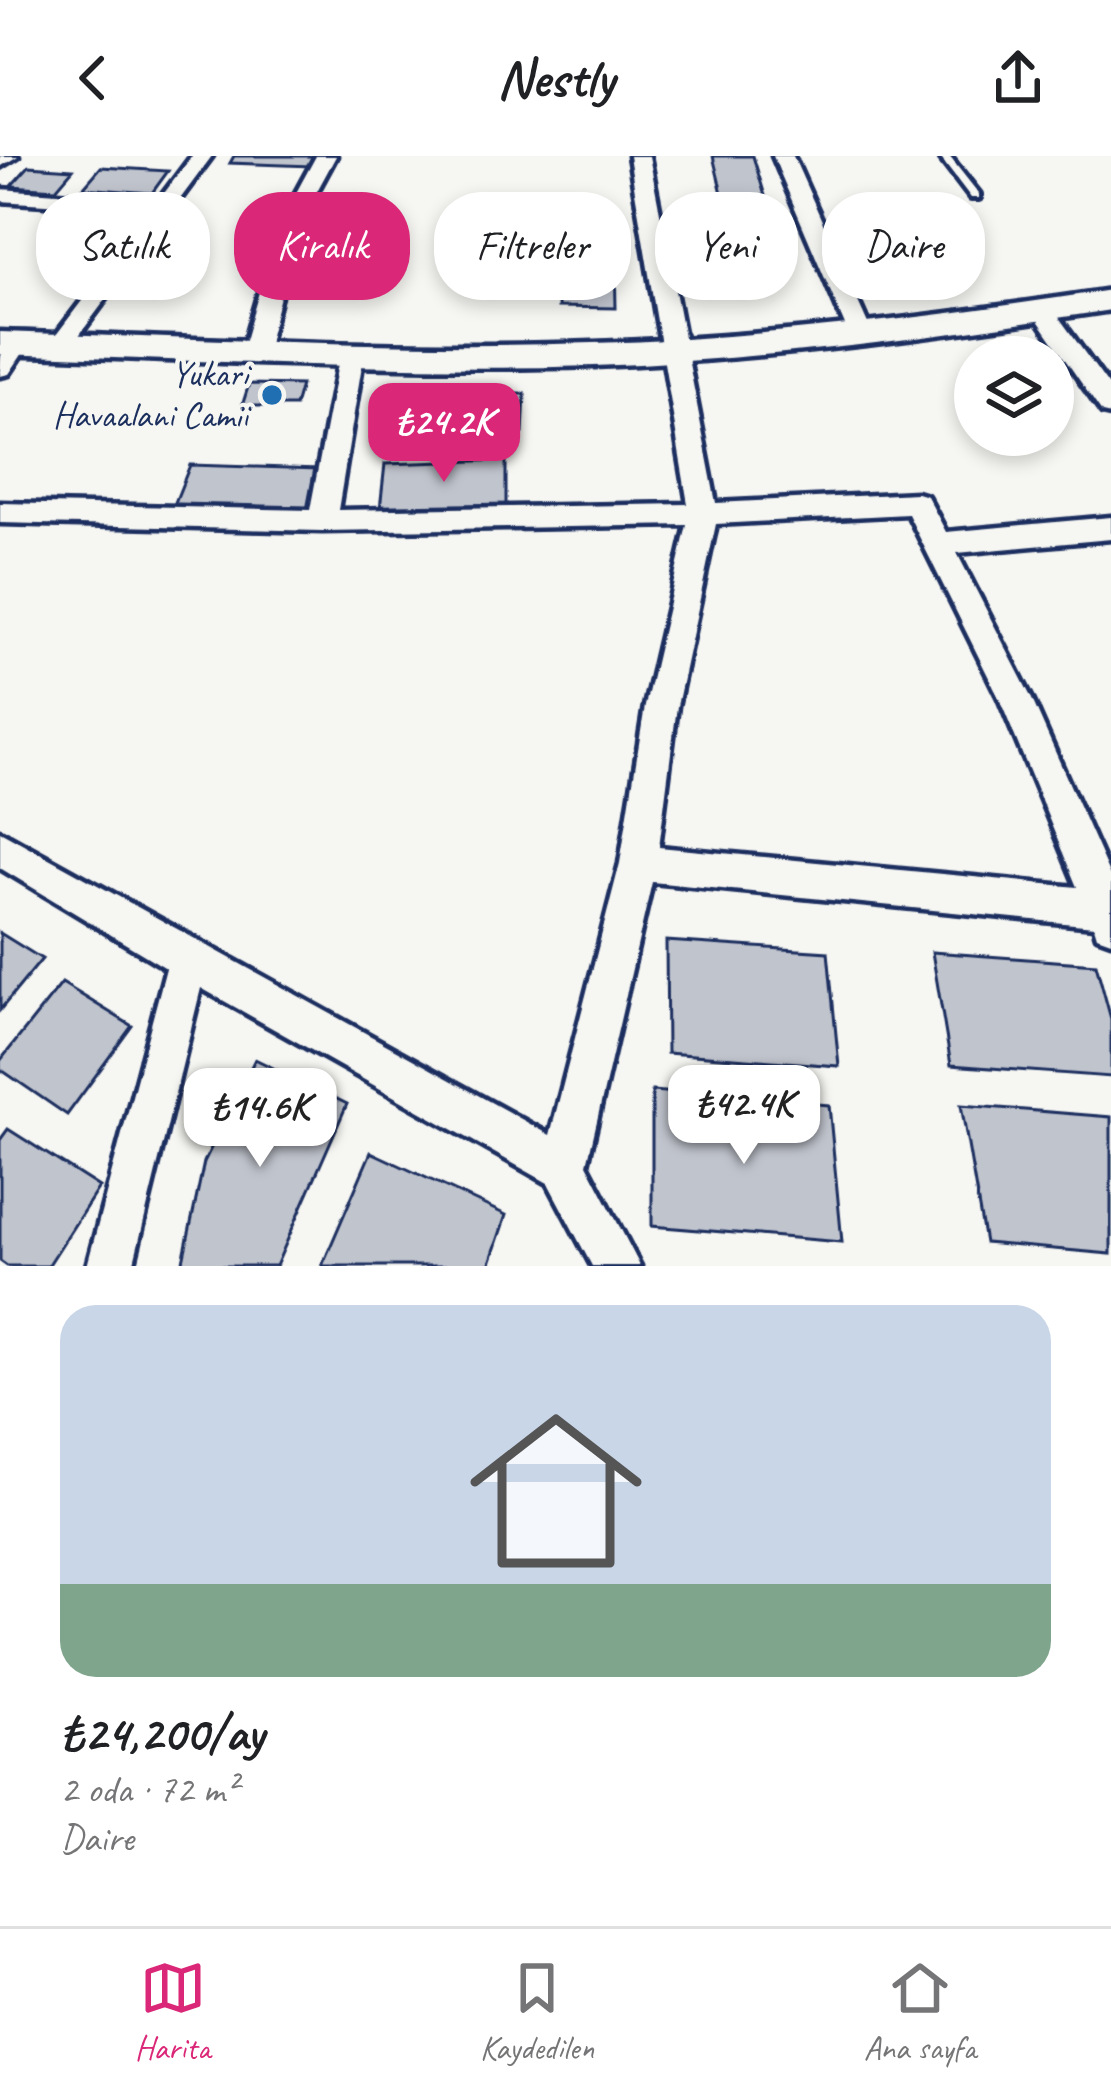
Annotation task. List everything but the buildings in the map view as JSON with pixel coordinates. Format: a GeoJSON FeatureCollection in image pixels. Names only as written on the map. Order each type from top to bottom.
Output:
{"type":"FeatureCollection","features":[{"type":"Feature","properties":{"kind":"street"},"geometry":{"type":"LineString","coordinates":[[175,192],[202,156]]}},
{"type":"Feature","properties":{"kind":"street"},"geometry":{"type":"LineString","coordinates":[[254,351],[288,226],[326,156]]}},
{"type":"Feature","properties":{"kind":"street"},"geometry":{"type":"LineString","coordinates":[[564,1167],[638,863],[661,706],[704,514],[639,156]]}},
{"type":"Feature","properties":{"kind":"street"},"geometry":{"type":"LineString","coordinates":[[783,156],[861,334]]}},
{"type":"Feature","properties":{"kind":"street"},"geometry":{"type":"LineString","coordinates":[[0,195],[36,197]]}},
{"type":"Feature","properties":{"kind":"street"},"geometry":{"type":"LineString","coordinates":[[61,344],[94,300]]}},
{"type":"Feature","properties":{"kind":"street"},"geometry":{"type":"LineString","coordinates":[[6,352],[61,344],[254,351],[676,351],[861,334],[1111,300]]}},
{"type":"Feature","properties":{"kind":"street"},"geometry":{"type":"LineString","coordinates":[[1042,310],[1106,394]]}},
{"type":"Feature","properties":{"kind":"street"},"geometry":{"type":"LineString","coordinates":[[322,521],[352,352]]}},
{"type":"Feature","properties":{"kind":"street"},"geometry":{"type":"LineString","coordinates":[[0,513],[322,521],[704,514],[917,502],[1016,698],[1109,913],[638,863]]}},
{"type":"Feature","properties":{"kind":"street"},"geometry":{"type":"LineString","coordinates":[[938,544],[1111,528]]}},
{"type":"Feature","properties":{"kind":"street"},"geometry":{"type":"LineString","coordinates":[[0,848],[188,959],[564,1167],[617,1266]]}},
{"type":"Feature","properties":{"kind":"street"},"geometry":{"type":"LineString","coordinates":[[110,1266],[188,959]]}},
{"type":"Feature","properties":{"kind":"lane"},"geometry":{"type":"LineString","coordinates":[[944,156],[972,192]]}},
{"type":"Feature","properties":{"kind":"place","name":"Yukari Havaalani Camii"},"geometry":{"type":"Point","coordinates":[272,395]}}]}
